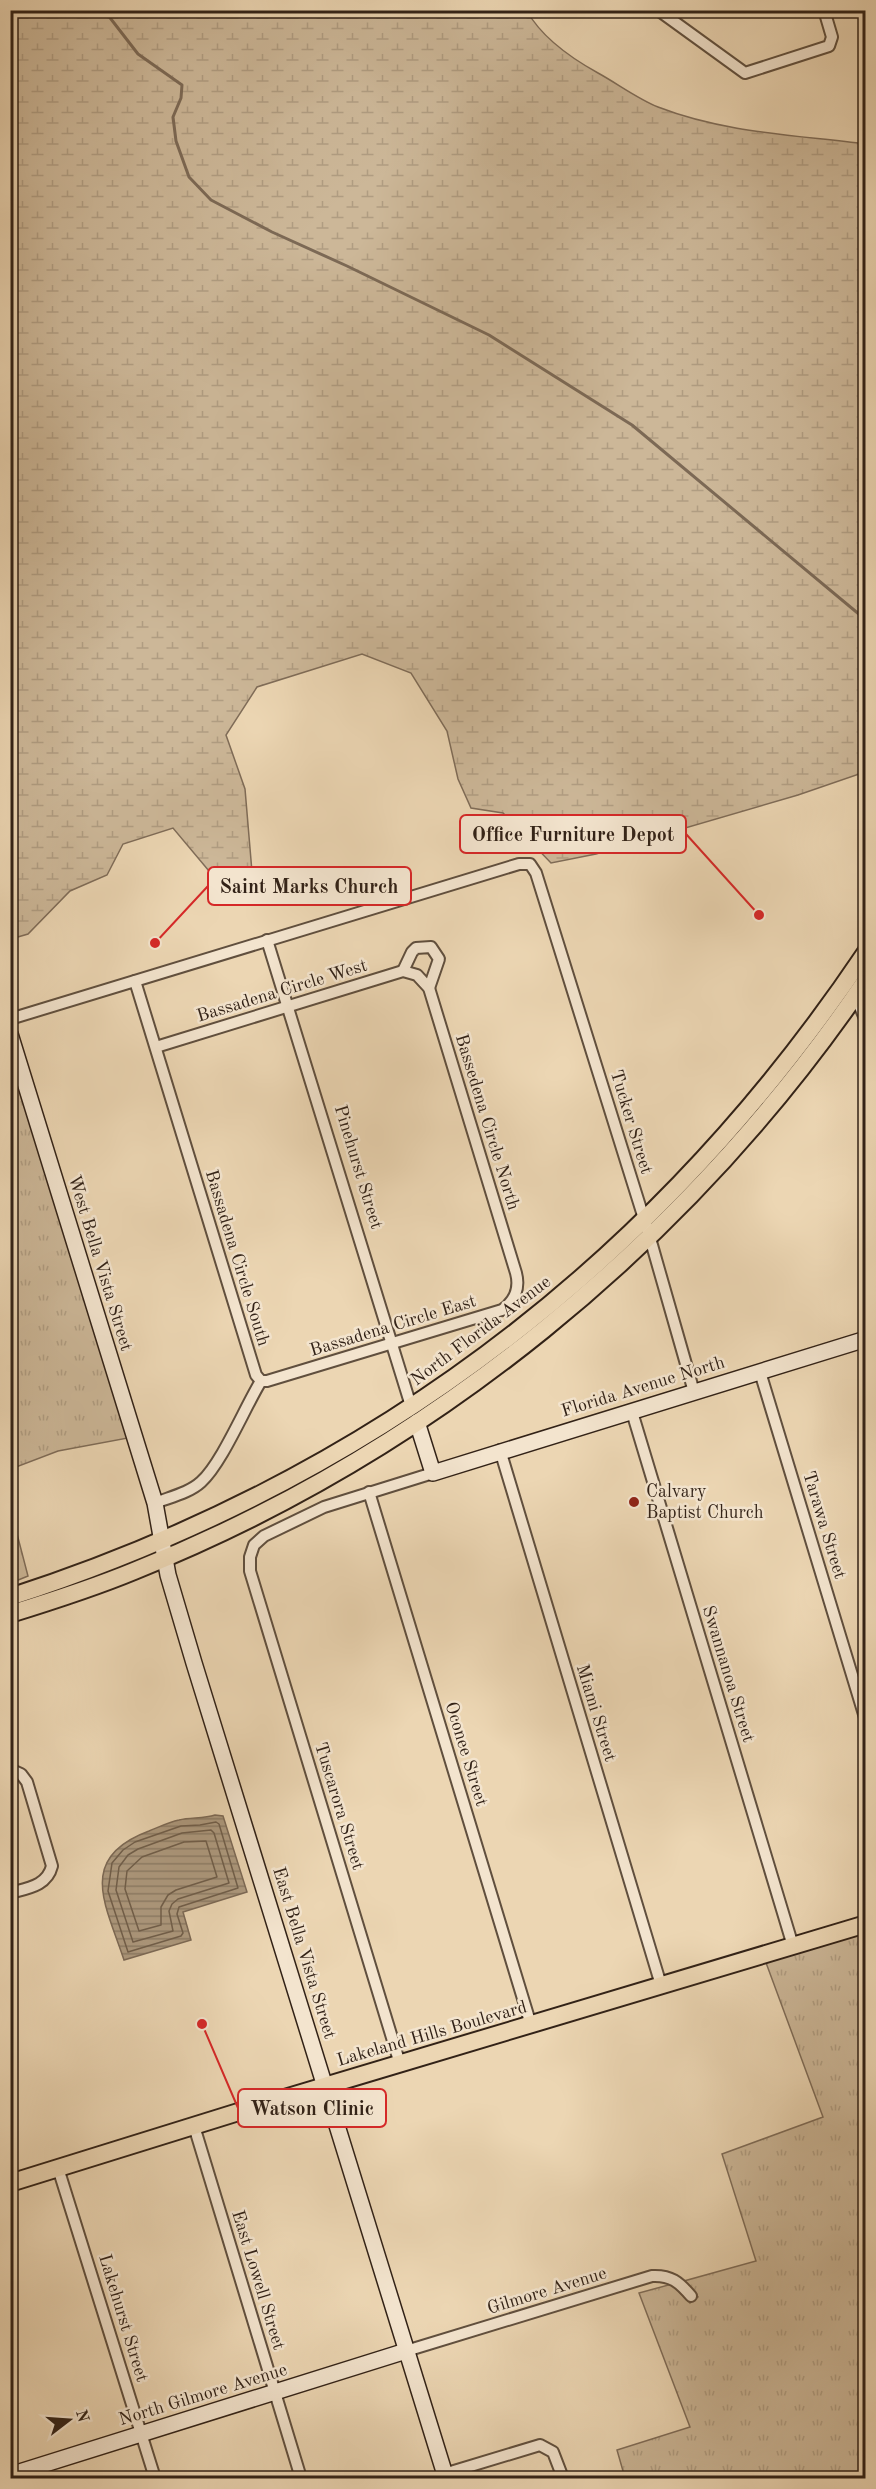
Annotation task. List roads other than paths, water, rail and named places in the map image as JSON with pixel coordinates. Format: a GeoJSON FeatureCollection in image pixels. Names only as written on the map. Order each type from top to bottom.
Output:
{"type":"FeatureCollection","features":[{"type":"Feature","properties":{"kind":"main road","name":"North Florida Avenue"},"geometry":{"type":"LineString","coordinates":[[414,1414],[451,1381],[528,1323],[597,1265],[644,1220],[739,1120],[811,1031],[866,952]]}},
{"type":"Feature","properties":{"kind":"main road"},"geometry":{"type":"LineString","coordinates":[[816,1048],[816,1038],[866,964]]}},
{"type":"Feature","properties":{"kind":"main road","name":"North Florida Avenue"},"geometry":{"type":"LineString","coordinates":[[10,1614],[70,1595],[164,1550],[230,1511],[414,1414],[536,1336],[650,1238],[758,1123],[866,980]]}},
{"type":"Feature","properties":{"kind":"main road","name":"North Florida Avenue"},"geometry":{"type":"LineString","coordinates":[[10,1598],[91,1570],[164,1550]]}},
{"type":"Feature","properties":{"kind":"main road","name":"Lakeland Hills Boulevard"},"geometry":{"type":"LineString","coordinates":[[10,2183],[324,2086],[866,1924]]}},
{"type":"Feature","properties":{"kind":"street"},"geometry":{"type":"LineString","coordinates":[[658,10],[746,72],[829,46],[832,37],[824,10]]}},
{"type":"Feature","properties":{"kind":"street","name":"Tucker Street"},"geometry":{"type":"LineString","coordinates":[[267,940],[519,864],[530,864],[536,873],[650,1238],[694,1392]]}},
{"type":"Feature","properties":{"kind":"street"},"geometry":{"type":"LineString","coordinates":[[10,1019],[267,940]]}},
{"type":"Feature","properties":{"kind":"street","name":"Pinehurst Street"},"geometry":{"type":"LineString","coordinates":[[267,940],[433,1473]]}},
{"type":"Feature","properties":{"kind":"street"},"geometry":{"type":"LineString","coordinates":[[403,971],[416,948],[431,947],[438,959],[429,988]]}},
{"type":"Feature","properties":{"kind":"street","name":"Bassadena Circle West"},"geometry":{"type":"LineString","coordinates":[[156,1047],[403,971]]}},
{"type":"Feature","properties":{"kind":"street","name":"Bassedena Circle North"},"geometry":{"type":"LineString","coordinates":[[403,971],[417,975],[429,988],[518,1282]]}},
{"type":"Feature","properties":{"kind":"street","name":"Bassadena Circle South"},"geometry":{"type":"LineString","coordinates":[[135,981],[256,1375],[261,1380]]}},
{"type":"Feature","properties":{"kind":"street"},"geometry":{"type":"LineString","coordinates":[[855,995],[866,1021]]}},
{"type":"Feature","properties":{"kind":"street","name":"West Bella Vista Street"},"geometry":{"type":"LineString","coordinates":[[10,1034],[155,1503],[164,1550]]}},
{"type":"Feature","properties":{"kind":"street","name":"Bassadena Circle East"},"geometry":{"type":"LineString","coordinates":[[261,1380],[267,1381],[501,1310],[513,1299],[518,1282]]}},
{"type":"Feature","properties":{"kind":"street","name":"Florida Avenue North"},"geometry":{"type":"LineString","coordinates":[[433,1473],[500,1450],[632,1412],[866,1339]]}},
{"type":"Feature","properties":{"kind":"street","name":"Tarawa Street"},"geometry":{"type":"LineString","coordinates":[[760,1372],[866,1721]]}},
{"type":"Feature","properties":{"kind":"street"},"geometry":{"type":"LineString","coordinates":[[155,1503],[183,1493],[201,1482],[212,1469],[261,1380]]}},
{"type":"Feature","properties":{"kind":"street","name":"Swannanoa Street"},"geometry":{"type":"LineString","coordinates":[[632,1412],[793,1947]]}},
{"type":"Feature","properties":{"kind":"street","name":"Miami Street"},"geometry":{"type":"LineString","coordinates":[[500,1450],[661,1985]]}},
{"type":"Feature","properties":{"kind":"street"},"geometry":{"type":"LineString","coordinates":[[369,1492],[433,1473]]}},
{"type":"Feature","properties":{"kind":"street","name":"Tuscarora Street"},"geometry":{"type":"LineString","coordinates":[[369,1492],[324,1507],[264,1536],[254,1545],[250,1557],[250,1572],[400,2064]]}},
{"type":"Feature","properties":{"kind":"street","name":"Oconee Street"},"geometry":{"type":"LineString","coordinates":[[369,1492],[531,2025]]}},
{"type":"Feature","properties":{"kind":"street","name":"East Bella Vista Street"},"geometry":{"type":"LineString","coordinates":[[164,1550],[168,1575],[194,1663],[445,2476]]}},
{"type":"Feature","properties":{"kind":"street"},"geometry":{"type":"LineString","coordinates":[[10,1893],[45,1881],[50,1876],[51,1860],[27,1782],[14,1771]]}},
{"type":"Feature","properties":{"kind":"street","name":"East Lowell Street"},"geometry":{"type":"LineString","coordinates":[[194,2126],[301,2478]]}},
{"type":"Feature","properties":{"kind":"street","name":"Lakehurst Street"},"geometry":{"type":"LineString","coordinates":[[58,2168],[155,2478]]}},
{"type":"Feature","properties":{"kind":"street","name":"Gilmore Avenue"},"geometry":{"type":"LineString","coordinates":[[406,2351],[652,2276],[665,2275],[675,2279],[691,2296]]}},
{"type":"Feature","properties":{"kind":"street","name":"North Gilmore Avenue"},"geometry":{"type":"LineString","coordinates":[[10,2475],[406,2351]]}},
{"type":"Feature","properties":{"kind":"street"},"geometry":{"type":"LineString","coordinates":[[445,2476],[540,2445],[553,2452],[563,2478]]}},
{"type":"Feature","properties":{"kind":"water"},"geometry":{"type":"Polygon","coordinates":[[[223,1816],[247,1892],[183,1912],[191,1940],[124,1960],[110,1920],[102,1885],[104,1869],[112,1855],[126,1842],[164,1825],[184,1819],[223,1816]]]}},
{"type":"Feature","properties":{"kind":"waterway"},"geometry":{"type":"LineString","coordinates":[[104,10],[138,54],[182,85],[181,98],[173,117],[176,141],[189,177],[211,200],[272,232],[489,335],[632,425],[866,620]]}},
{"type":"Feature","properties":{"kind":"place","name":"Office Furniture Depot"},"geometry":{"type":"Point","coordinates":[759,915]}},
{"type":"Feature","properties":{"kind":"place","name":"Saint Marks Church"},"geometry":{"type":"Point","coordinates":[155,943]}},
{"type":"Feature","properties":{"kind":"place","name":"Calvary Baptist Church"},"geometry":{"type":"Point","coordinates":[634,1502]}},
{"type":"Feature","properties":{"kind":"place","name":"Watson Clinic"},"geometry":{"type":"Point","coordinates":[202,2024]}}]}
